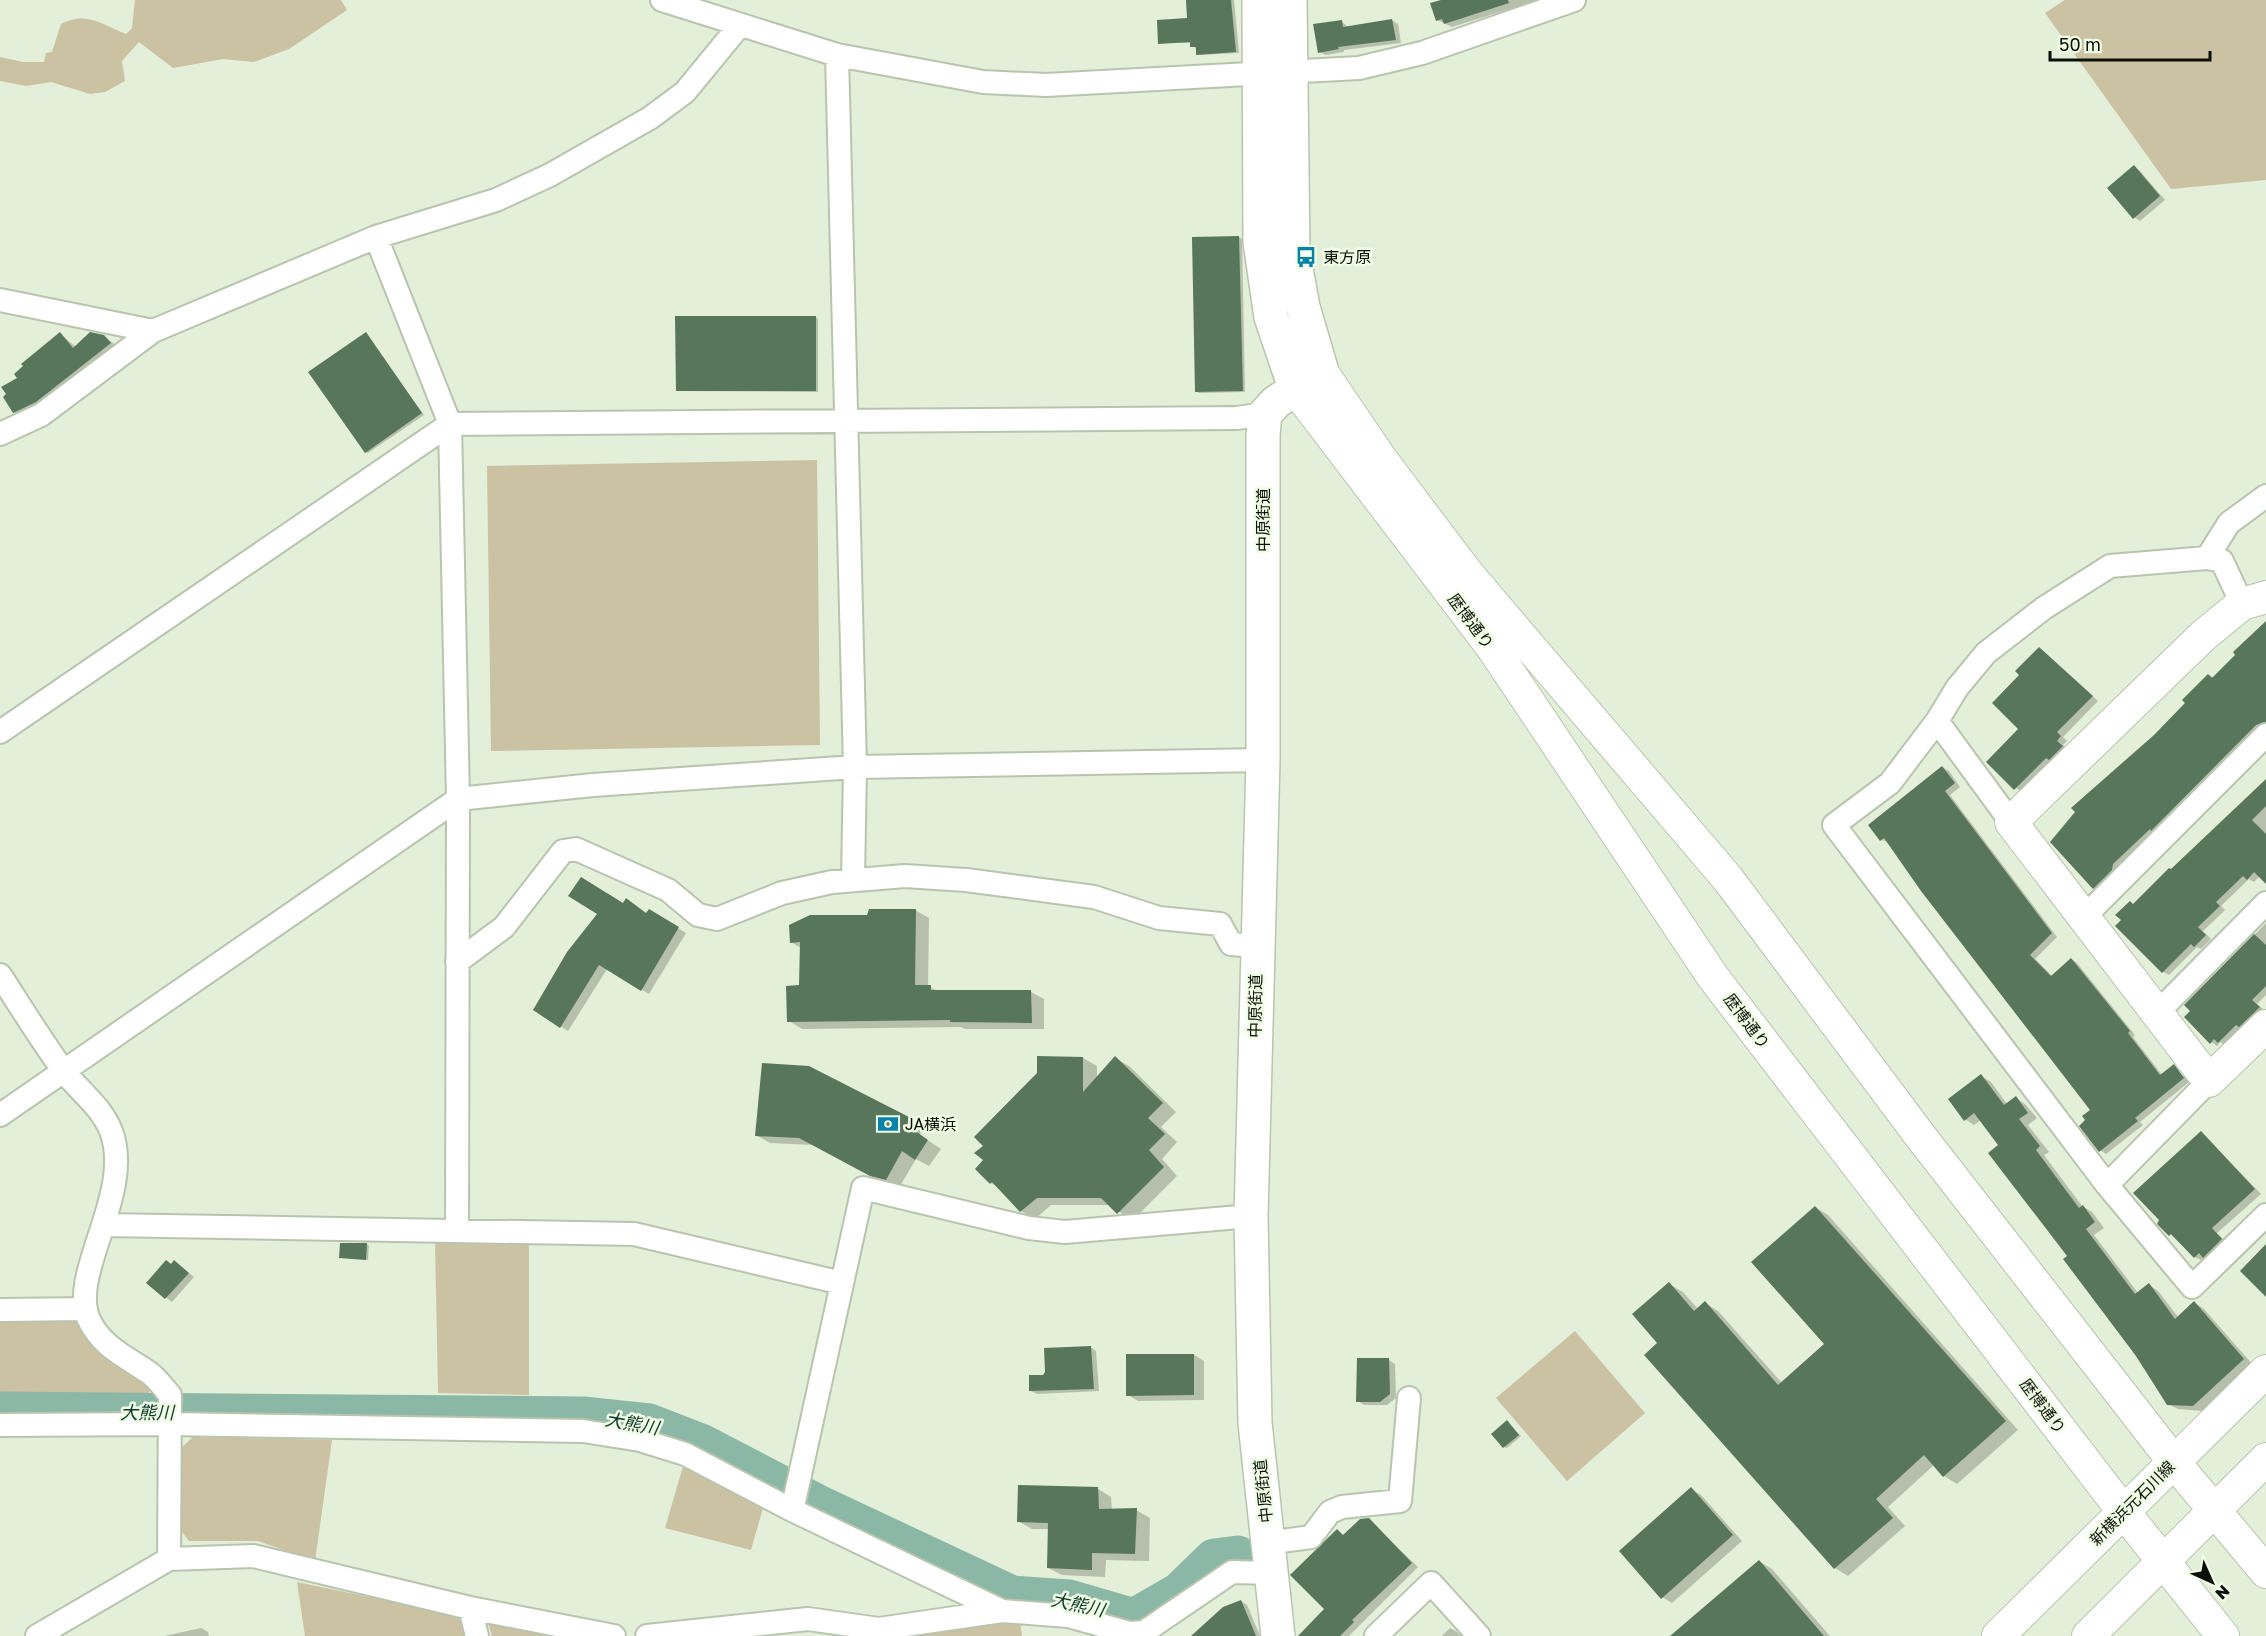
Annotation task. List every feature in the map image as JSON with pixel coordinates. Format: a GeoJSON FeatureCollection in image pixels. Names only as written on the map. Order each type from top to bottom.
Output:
{"type":"FeatureCollection","features":[{"type":"Feature","properties":{"kind":"main road"},"geometry":{"type":"LineString","coordinates":[[1259,0],[1275,74],[1293,252],[1303,307],[1309,380],[1276,402],[1265,414]]}},
{"type":"Feature","properties":{"kind":"main road"},"geometry":{"type":"LineString","coordinates":[[1275,74],[1290,0]]}},
{"type":"Feature","properties":{"kind":"main road","name":"中原街道"},"geometry":{"type":"LineString","coordinates":[[1265,414],[1263,435],[1263,760],[1256,946],[1251,1216],[1255,1423],[1278,1636]]}},
{"type":"Feature","properties":{"kind":"street"},"geometry":{"type":"LineString","coordinates":[[662,0],[837,55],[983,82],[1046,85],[1359,68],[1422,53],[1574,0]]}},
{"type":"Feature","properties":{"kind":"street"},"geometry":{"type":"LineString","coordinates":[[0,434],[41,415],[153,331],[376,237],[496,200],[550,175],[650,118],[685,92],[740,25]]}},
{"type":"Feature","properties":{"kind":"street"},"geometry":{"type":"LineString","coordinates":[[837,55],[855,767],[853,880]]}},
{"type":"Feature","properties":{"kind":"street"},"geometry":{"type":"LineString","coordinates":[[376,237],[450,424],[458,799],[456,1231]]}},
{"type":"Feature","properties":{"kind":"street"},"geometry":{"type":"LineString","coordinates":[[0,300],[153,331]]}},
{"type":"Feature","properties":{"kind":"street","name":"歴博通り"},"geometry":{"type":"LineString","coordinates":[[1309,380],[1381,459],[1467,573],[1728,879],[1928,1146],[2174,1462],[2266,1572]]}},
{"type":"Feature","properties":{"kind":"street","name":"歴博通り"},"geometry":{"type":"LineString","coordinates":[[1309,380],[1492,647],[1713,977],[2123,1511],[2223,1636]]}},
{"type":"Feature","properties":{"kind":"street"},"geometry":{"type":"LineString","coordinates":[[0,732],[450,424],[846,423],[1237,418],[1265,414]]}},
{"type":"Feature","properties":{"kind":"street"},"geometry":{"type":"LineString","coordinates":[[2207,558],[2229,523],[2266,496]]}},
{"type":"Feature","properties":{"kind":"street"},"geometry":{"type":"LineString","coordinates":[[2011,822],[2204,635],[2254,601],[2222,561],[2207,558],[2110,566],[2044,608],[1986,653],[1957,688],[1936,721],[1890,783],[1834,825],[2107,1185],[2192,1287],[2266,1215]]}},
{"type":"Feature","properties":{"kind":"street"},"geometry":{"type":"LineString","coordinates":[[1936,721],[2209,1081]]}},
{"type":"Feature","properties":{"kind":"street"},"geometry":{"type":"LineString","coordinates":[[2084,918],[2266,735]]}},
{"type":"Feature","properties":{"kind":"street"},"geometry":{"type":"LineString","coordinates":[[0,1115],[458,799],[593,785],[855,767],[1263,760]]}},
{"type":"Feature","properties":{"kind":"street"},"geometry":{"type":"LineString","coordinates":[[457,962],[504,927],[563,851],[576,849],[668,890],[698,915],[717,919],[782,893],[853,880],[905,876],[966,880],[1094,897],[1159,918],[1220,924],[1231,944],[1256,946]]}},
{"type":"Feature","properties":{"kind":"street"},"geometry":{"type":"LineString","coordinates":[[2157,1013],[2266,903]]}},
{"type":"Feature","properties":{"kind":"street"},"geometry":{"type":"LineString","coordinates":[[0,975],[64,1071],[98,1107],[111,1132],[116,1169],[113,1198],[84,1292],[86,1310],[90,1322],[112,1350],[150,1373],[170,1395],[169,1559]]}},
{"type":"Feature","properties":{"kind":"street"},"geometry":{"type":"LineString","coordinates":[[2107,1185],[2266,1026]]}},
{"type":"Feature","properties":{"kind":"street"},"geometry":{"type":"LineString","coordinates":[[794,1498],[863,1188],[1029,1228],[1065,1232],[1251,1216]]}},
{"type":"Feature","properties":{"kind":"street"},"geometry":{"type":"LineString","coordinates":[[103,1225],[634,1234],[842,1283]]}},
{"type":"Feature","properties":{"kind":"street"},"geometry":{"type":"LineString","coordinates":[[0,1310],[86,1310]]}},
{"type":"Feature","properties":{"kind":"street","name":"新横浜元石川線"},"geometry":{"type":"LineString","coordinates":[[1998,1636],[2266,1371]]}},
{"type":"Feature","properties":{"kind":"street"},"geometry":{"type":"LineString","coordinates":[[647,1636],[808,1619],[879,1629],[1002,1611],[1068,1616],[1130,1633],[1144,1632],[1232,1572],[1270,1558],[1311,1537],[1330,1512],[1342,1507],[1400,1501],[1409,1398]]}},
{"type":"Feature","properties":{"kind":"street"},"geometry":{"type":"LineString","coordinates":[[0,1425],[170,1424],[583,1431],[640,1440],[685,1454],[794,1498],[1002,1611]]}},
{"type":"Feature","properties":{"kind":"street"},"geometry":{"type":"LineString","coordinates":[[2088,1636],[2266,1459]]}},
{"type":"Feature","properties":{"kind":"street"},"geometry":{"type":"LineString","coordinates":[[37,1636],[169,1559],[253,1556],[470,1608],[614,1636]]}},
{"type":"Feature","properties":{"kind":"street"},"geometry":{"type":"LineString","coordinates":[[1376,1636],[1431,1583],[1479,1636]]}},
{"type":"Feature","properties":{"kind":"street"},"geometry":{"type":"LineString","coordinates":[[470,1608],[477,1636]]}},
{"type":"Feature","properties":{"kind":"shaded area"},"geometry":{"type":"Polygon","coordinates":[[[135,0],[341,0],[347,10],[289,49],[254,62],[223,59],[173,68],[139,42],[122,61],[125,81],[105,92],[90,94],[51,82],[26,86],[0,81],[0,57],[23,62],[44,62],[46,53],[52,52],[61,24],[70,20],[94,20],[126,34],[132,28],[135,0]]]}},
{"type":"Feature","properties":{"kind":"shaded area"},"geometry":{"type":"Polygon","coordinates":[[[2065,0],[2266,0],[2266,180],[2171,189],[2045,13],[2065,0]]]}},
{"type":"Feature","properties":{"kind":"shaded area"},"geometry":{"type":"Polygon","coordinates":[[[817,460],[820,745],[491,751],[487,466],[817,460]]]}},
{"type":"Feature","properties":{"kind":"shaded area"},"geometry":{"type":"Polygon","coordinates":[[[435,1240],[529,1240],[529,1395],[438,1393],[435,1240]]]}},
{"type":"Feature","properties":{"kind":"shaded area"},"geometry":{"type":"Polygon","coordinates":[[[73,1317],[90,1344],[151,1390],[140,1401],[0,1404],[0,1320],[73,1317]]]}},
{"type":"Feature","properties":{"kind":"shaded area"},"geometry":{"type":"Polygon","coordinates":[[[1575,1331],[1645,1413],[1567,1481],[1496,1398],[1575,1331]]]}},
{"type":"Feature","properties":{"kind":"shaded area"},"geometry":{"type":"Polygon","coordinates":[[[193,1437],[332,1440],[315,1561],[258,1541],[189,1541],[182,1532],[181,1448],[193,1437]]]}},
{"type":"Feature","properties":{"kind":"shaded area"},"geometry":{"type":"Polygon","coordinates":[[[684,1463],[763,1508],[751,1550],[665,1528],[684,1463]]]}},
{"type":"Feature","properties":{"kind":"shaded area"},"geometry":{"type":"Polygon","coordinates":[[[297,1582],[455,1615],[463,1622],[467,1636],[305,1636],[297,1582]]]}},
{"type":"Feature","properties":{"kind":"shaded area"},"geometry":{"type":"Polygon","coordinates":[[[1002,1619],[1020,1621],[1022,1636],[883,1636],[1002,1619]]]}},
{"type":"Feature","properties":{"kind":"shaded area"},"geometry":{"type":"Polygon","coordinates":[[[488,1623],[550,1636],[492,1636],[488,1623]]]}},
{"type":"Feature","properties":{"kind":"building"},"geometry":{"type":"Polygon","coordinates":[[[1186,0],[1231,0],[1236,52],[1196,55],[1196,47],[1190,47],[1190,42],[1158,44],[1157,20],[1187,18],[1186,0]]]}},
{"type":"Feature","properties":{"kind":"building"},"geometry":{"type":"Polygon","coordinates":[[[1441,0],[1508,0],[1509,3],[1444,24],[1442,19],[1436,21],[1430,3],[1441,0]]]}},
{"type":"Feature","properties":{"kind":"building"},"geometry":{"type":"Polygon","coordinates":[[[1392,19],[1396,40],[1338,47],[1339,49],[1318,53],[1313,24],[1342,20],[1343,27],[1392,19]]]}},
{"type":"Feature","properties":{"kind":"building"},"geometry":{"type":"Polygon","coordinates":[[[2134,165],[2160,196],[2133,219],[2107,188],[2134,165]]]}},
{"type":"Feature","properties":{"kind":"building"},"geometry":{"type":"Polygon","coordinates":[[[1239,236],[1243,391],[1195,392],[1192,237],[1239,236]]]}},
{"type":"Feature","properties":{"kind":"building"},"geometry":{"type":"Polygon","coordinates":[[[675,316],[816,316],[816,391],[676,391],[675,316]]]}},
{"type":"Feature","properties":{"kind":"building"},"geometry":{"type":"Polygon","coordinates":[[[60,332],[73,348],[90,332],[104,335],[111,343],[36,402],[13,413],[3,397],[6,394],[1,387],[17,378],[14,374],[23,366],[21,364],[60,332]]]}},
{"type":"Feature","properties":{"kind":"building"},"geometry":{"type":"Polygon","coordinates":[[[366,332],[422,413],[365,453],[308,372],[366,332]]]}},
{"type":"Feature","properties":{"kind":"building"},"geometry":{"type":"Polygon","coordinates":[[[2266,621],[2266,722],[2256,725],[2151,831],[2150,829],[2113,864],[2112,870],[2093,889],[2050,842],[2075,812],[2071,808],[2154,735],[2185,703],[2182,700],[2208,674],[2212,678],[2235,655],[2233,652],[2266,621]]]}},
{"type":"Feature","properties":{"kind":"building"},"geometry":{"type":"Polygon","coordinates":[[[2039,647],[2093,696],[2057,732],[2061,736],[2057,741],[2063,746],[2049,760],[2046,758],[2014,790],[1986,762],[2018,729],[1992,703],[2019,675],[2015,671],[2039,647]]]}},
{"type":"Feature","properties":{"kind":"building"},"geometry":{"type":"Polygon","coordinates":[[[1942,766],[1955,783],[1945,791],[2052,933],[2030,955],[2051,976],[2071,958],[2130,1031],[2128,1033],[2160,1075],[2174,1064],[2184,1078],[2135,1118],[2138,1121],[2099,1152],[2079,1126],[2085,1120],[2082,1116],[2090,1110],[1921,891],[1884,838],[1880,841],[1868,825],[1942,766]]]}},
{"type":"Feature","properties":{"kind":"building"},"geometry":{"type":"Polygon","coordinates":[[[2266,779],[2266,806],[2252,820],[2266,834],[2266,884],[2254,872],[2247,880],[2243,876],[2216,902],[2220,906],[2198,927],[2206,935],[2194,947],[2191,944],[2162,973],[2115,926],[2121,920],[2115,915],[2130,901],[2133,904],[2266,779]]]}},
{"type":"Feature","properties":{"kind":"building"},"geometry":{"type":"Polygon","coordinates":[[[581,877],[623,903],[626,898],[646,913],[649,909],[679,927],[641,991],[599,965],[560,1028],[533,1010],[567,952],[597,914],[568,896],[581,877]]]}},
{"type":"Feature","properties":{"kind":"building"},"geometry":{"type":"Polygon","coordinates":[[[869,909],[916,909],[915,985],[931,985],[931,990],[1031,990],[1032,1023],[950,1022],[950,1020],[787,1022],[786,986],[799,985],[800,942],[790,943],[789,925],[810,915],[867,915],[869,909]]]}},
{"type":"Feature","properties":{"kind":"building"},"geometry":{"type":"Polygon","coordinates":[[[2254,934],[2266,945],[2266,986],[2252,1000],[2260,1007],[2239,1027],[2236,1025],[2218,1043],[2214,1039],[2210,1044],[2184,1017],[2190,1011],[2184,1005],[2254,934]]]}},
{"type":"Feature","properties":{"kind":"building"},"geometry":{"type":"Polygon","coordinates":[[[1037,1056],[1083,1057],[1083,1092],[1115,1056],[1163,1103],[1148,1118],[1165,1134],[1149,1150],[1164,1167],[1117,1214],[1101,1198],[1037,1198],[1020,1212],[992,1182],[990,1184],[975,1169],[983,1160],[974,1153],[983,1146],[974,1137],[1037,1073],[1037,1056]]]}},
{"type":"Feature","properties":{"kind":"building"},"geometry":{"type":"Polygon","coordinates":[[[762,1063],[809,1066],[909,1117],[907,1125],[928,1140],[915,1160],[902,1151],[886,1180],[870,1176],[799,1138],[755,1136],[762,1063]]]}},
{"type":"Feature","properties":{"kind":"building"},"geometry":{"type":"Polygon","coordinates":[[[1981,1074],[2004,1105],[2016,1096],[2028,1113],[2019,1119],[2040,1146],[2036,1150],[2079,1208],[2083,1205],[2095,1222],[2086,1229],[2135,1294],[2149,1283],[2175,1319],[2194,1301],[2244,1359],[2193,1406],[2167,1405],[2136,1356],[2063,1259],[2067,1256],[1988,1153],[1998,1145],[1974,1113],[1964,1121],[1948,1099],[1981,1074]]]}},
{"type":"Feature","properties":{"kind":"building"},"geometry":{"type":"Polygon","coordinates":[[[2201,1131],[2255,1189],[2212,1228],[2222,1239],[2203,1258],[2199,1253],[2194,1258],[2171,1234],[2169,1236],[2157,1224],[2159,1220],[2133,1193],[2201,1131]]]}},
{"type":"Feature","properties":{"kind":"building"},"geometry":{"type":"Polygon","coordinates":[[[1815,1206],[2006,1421],[1943,1477],[1924,1455],[1876,1499],[1893,1518],[1834,1569],[1644,1355],[1657,1343],[1632,1314],[1669,1282],[1694,1311],[1705,1301],[1778,1385],[1824,1344],[1751,1262],[1815,1206]]]}},
{"type":"Feature","properties":{"kind":"building"},"geometry":{"type":"Polygon","coordinates":[[[340,1243],[367,1243],[366,1260],[339,1258],[340,1243]]]}},
{"type":"Feature","properties":{"kind":"building"},"geometry":{"type":"Polygon","coordinates":[[[2266,1244],[2266,1297],[2240,1271],[2266,1244]]]}},
{"type":"Feature","properties":{"kind":"building"},"geometry":{"type":"Polygon","coordinates":[[[166,1260],[171,1264],[174,1260],[189,1273],[165,1299],[146,1283],[166,1260]]]}},
{"type":"Feature","properties":{"kind":"building"},"geometry":{"type":"Polygon","coordinates":[[[1091,1346],[1094,1389],[1029,1391],[1029,1375],[1043,1375],[1045,1372],[1044,1348],[1091,1346]]]}},
{"type":"Feature","properties":{"kind":"building"},"geometry":{"type":"Polygon","coordinates":[[[1126,1354],[1194,1354],[1194,1395],[1126,1396],[1126,1354]]]}},
{"type":"Feature","properties":{"kind":"building"},"geometry":{"type":"Polygon","coordinates":[[[1357,1358],[1389,1358],[1390,1394],[1380,1402],[1356,1402],[1357,1358]]]}},
{"type":"Feature","properties":{"kind":"building"},"geometry":{"type":"Polygon","coordinates":[[[1507,1420],[1519,1435],[1503,1448],[1491,1434],[1507,1420]]]}},
{"type":"Feature","properties":{"kind":"building"},"geometry":{"type":"Polygon","coordinates":[[[1018,1485],[1098,1487],[1099,1509],[1137,1508],[1135,1554],[1092,1553],[1092,1570],[1047,1568],[1048,1523],[1017,1522],[1018,1485]]]}},
{"type":"Feature","properties":{"kind":"building"},"geometry":{"type":"Polygon","coordinates":[[[1691,1487],[1733,1535],[1661,1599],[1619,1551],[1691,1487]]]}},
{"type":"Feature","properties":{"kind":"building"},"geometry":{"type":"Polygon","coordinates":[[[1369,1518],[1412,1563],[1352,1620],[1354,1622],[1340,1636],[1298,1636],[1324,1609],[1290,1575],[1337,1529],[1343,1535],[1360,1519],[1369,1518]]]}},
{"type":"Feature","properties":{"kind":"building"},"geometry":{"type":"Polygon","coordinates":[[[1759,1560],[1824,1636],[1670,1636],[1759,1560]]]}},
{"type":"Feature","properties":{"kind":"building"},"geometry":{"type":"Polygon","coordinates":[[[1241,1600],[1256,1636],[1191,1636],[1223,1607],[1241,1600]]]}},
{"type":"Feature","properties":{"kind":"waterway","name":"大熊川"},"geometry":{"type":"LineString","coordinates":[[0,1411],[583,1416],[649,1423],[703,1444],[822,1506],[1012,1595],[1069,1599],[1134,1618],[1179,1592],[1214,1558],[1238,1555]]}},
{"type":"Feature","properties":{"kind":"place","name":"東方原"},"geometry":{"type":"Point","coordinates":[1306,257]}},
{"type":"Feature","properties":{"kind":"place","name":"JA横浜"},"geometry":{"type":"Point","coordinates":[888,1124]}}]}
